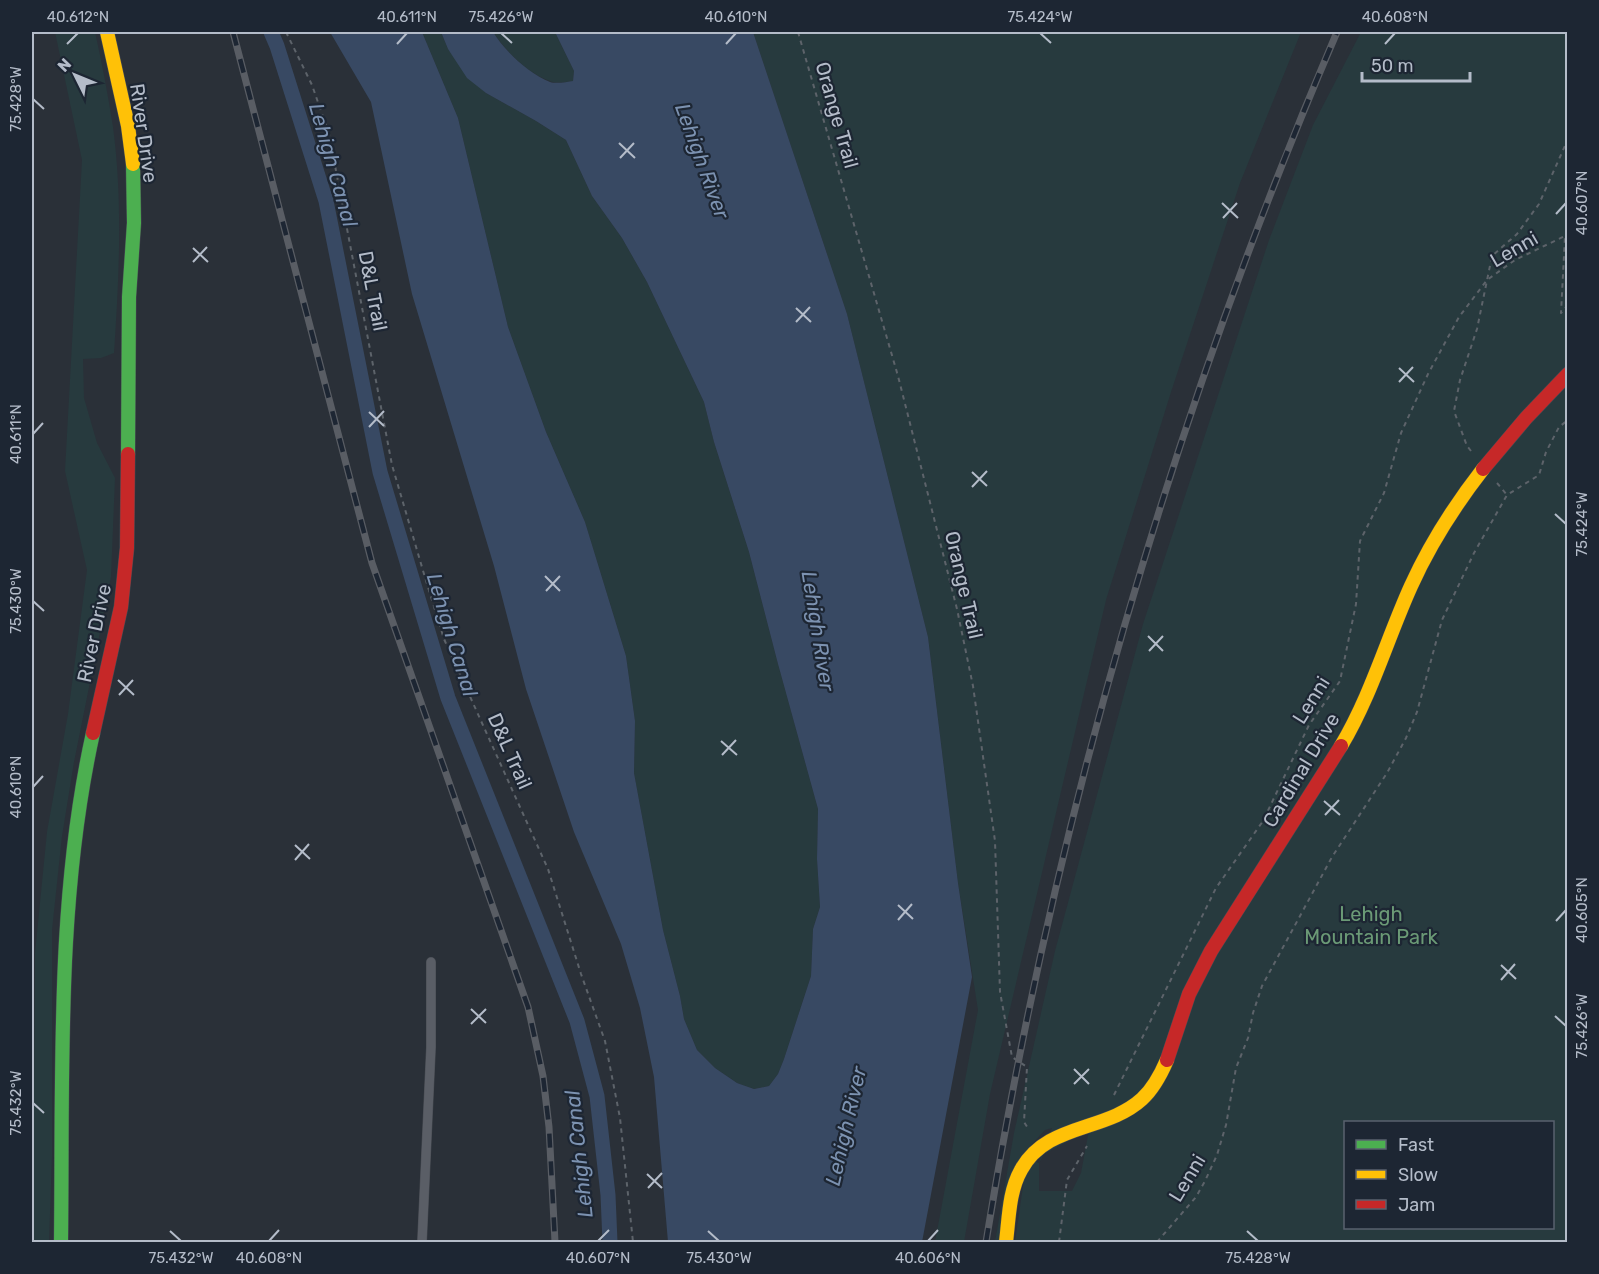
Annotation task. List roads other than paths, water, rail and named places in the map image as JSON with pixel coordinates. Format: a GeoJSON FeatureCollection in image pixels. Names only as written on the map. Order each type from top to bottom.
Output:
{"type":"FeatureCollection","features":[{"type":"Feature","properties":{"kind":"street","name":"River Drive"},"geometry":{"type":"LineString","coordinates":[[61,1242],[65,959],[70,876],[87,759],[121,607],[128,548],[129,297],[134,223],[133,158],[107,32]]}},
{"type":"Feature","properties":{"kind":"street","name":"Cardinal Drive"},"geometry":{"type":"LineString","coordinates":[[1006,1242],[1016,1182],[1027,1159],[1039,1148],[1066,1132],[1124,1113],[1148,1094],[1157,1082],[1195,981],[1240,904],[1344,740],[1359,711],[1420,565],[1449,516],[1485,467],[1521,423],[1568,374]]}},
{"type":"Feature","properties":{"kind":"lane"},"geometry":{"type":"LineString","coordinates":[[422,1242],[431,1047],[431,962]]}},
{"type":"Feature","properties":{"kind":"water","name":"Lehigh River"},"geometry":{"type":"Polygon","coordinates":[[[330,32],[422,32],[458,118],[508,327],[546,432],[585,522],[626,656],[635,721],[634,773],[663,930],[684,1019],[697,1050],[715,1068],[737,1083],[754,1089],[769,1086],[778,1074],[784,1059],[811,976],[813,929],[820,907],[817,859],[818,809],[749,552],[714,442],[704,402],[647,282],[622,238],[592,196],[566,140],[486,93],[467,78],[448,49],[441,32],[493,32],[504,47],[525,67],[555,83],[573,81],[574,71],[555,32],[753,32],[847,314],[928,637],[958,883],[972,977],[922,1242],[668,1242],[654,1077],[640,1008],[621,944],[574,832],[526,689],[494,566],[412,294],[371,102],[330,32]]]}},
{"type":"Feature","properties":{"kind":"waterway","name":"Lehigh Canal"},"geometry":{"type":"LineString","coordinates":[[271,32],[326,201],[380,472],[448,698],[577,1021],[597,1096],[608,1195],[610,1242]]}},
{"type":"Feature","properties":{"kind":"railway"},"geometry":{"type":"LineString","coordinates":[[233,32],[372,563],[528,1007],[543,1076],[549,1127],[555,1242]]}},
{"type":"Feature","properties":{"kind":"railway"},"geometry":{"type":"LineString","coordinates":[[986,1242],[1014,1087],[1046,932],[1083,779],[1124,626],[1171,475],[1222,326],[1277,178],[1337,32]]}},
{"type":"Feature","properties":{"kind":"park label","name":"Lehigh Mountain Park"},"geometry":{"type":"Point","coordinates":[1371,926]}}]}
